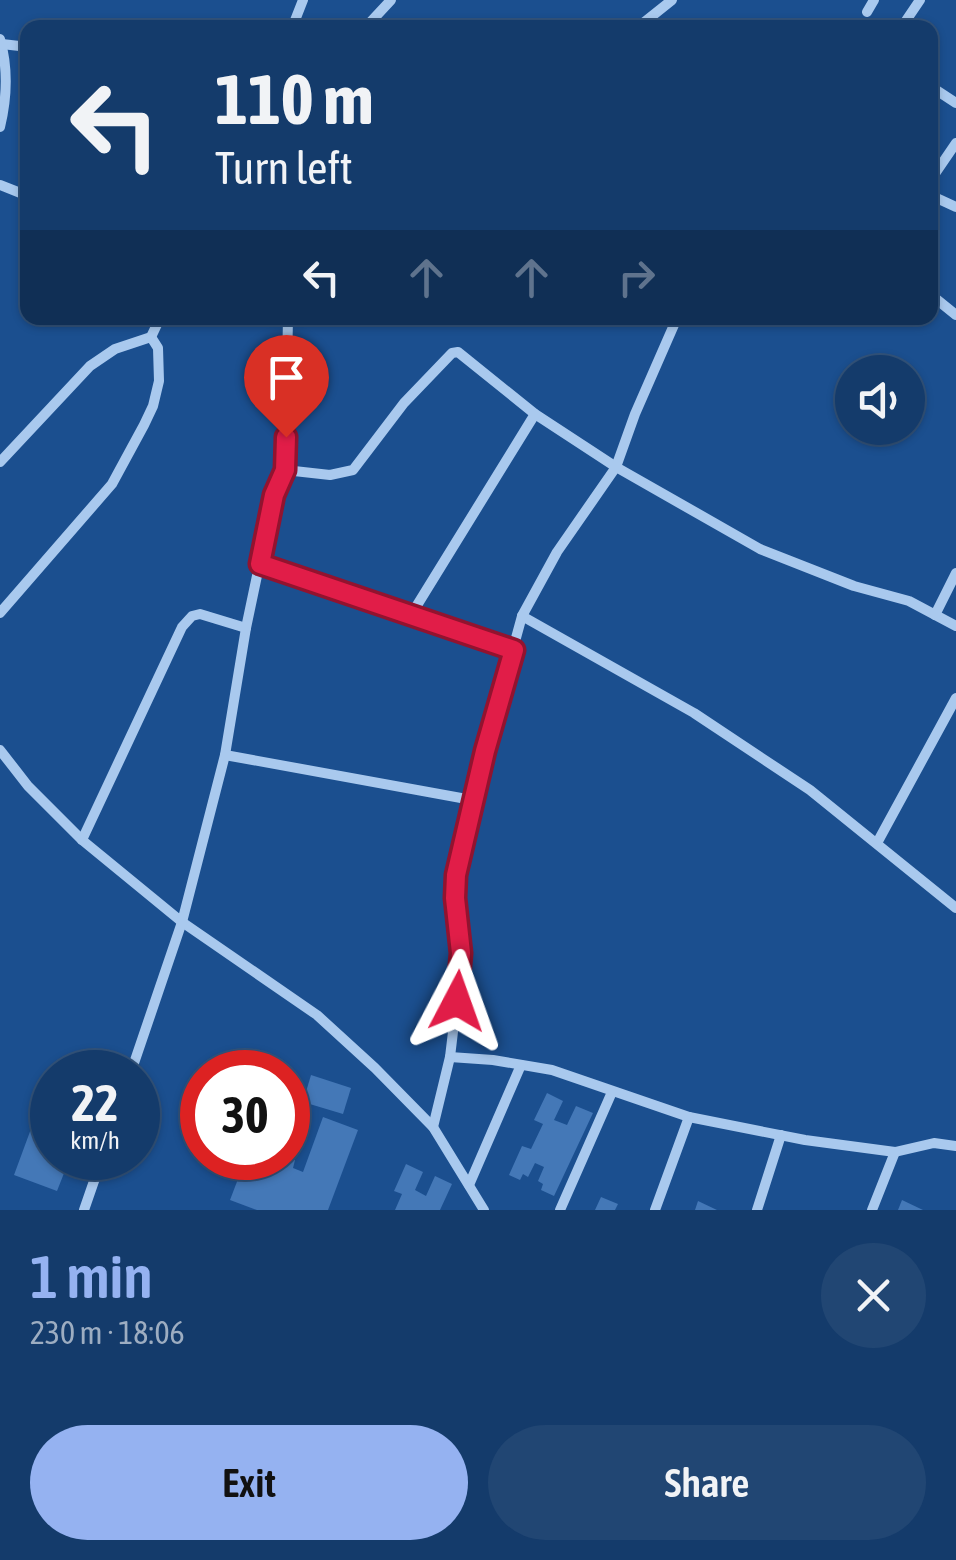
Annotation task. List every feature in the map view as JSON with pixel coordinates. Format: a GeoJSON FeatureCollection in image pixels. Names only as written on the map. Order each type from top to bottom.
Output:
{"type":"FeatureCollection","features":[{"type":"Feature","properties":{"kind":"street"},"geometry":{"type":"LineString","coordinates":[[372,20],[391,0]]}},
{"type":"Feature","properties":{"kind":"street"},"geometry":{"type":"LineString","coordinates":[[647,20],[672,0]]}},
{"type":"Feature","properties":{"kind":"street"},"geometry":{"type":"LineString","coordinates":[[867,12],[874,0]]}},
{"type":"Feature","properties":{"kind":"street"},"geometry":{"type":"LineString","coordinates":[[0,126],[6,75],[1,42]]}},
{"type":"Feature","properties":{"kind":"street"},"geometry":{"type":"LineString","coordinates":[[938,169],[956,143]]}},
{"type":"Feature","properties":{"kind":"street"},"geometry":{"type":"LineString","coordinates":[[0,462],[90,366],[115,349],[151,337],[157,325]]}},
{"type":"Feature","properties":{"kind":"street"},"geometry":{"type":"LineString","coordinates":[[138,1050],[182,922],[225,755],[274,495],[285,470],[288,325]]}},
{"type":"Feature","properties":{"kind":"street"},"geometry":{"type":"LineString","coordinates":[[432,1126],[450,1057],[461,953],[456,875],[472,800],[522,616],[557,552],[616,467],[673,325]]}},
{"type":"Feature","properties":{"kind":"street"},"geometry":{"type":"LineString","coordinates":[[0,613],[112,484],[154,406],[160,381],[158,348],[151,337]]}},
{"type":"Feature","properties":{"kind":"street"},"geometry":{"type":"LineString","coordinates":[[285,470],[330,475],[353,470],[404,403],[456,352],[535,414],[616,467],[760,549],[854,586],[909,602],[956,626]]}},
{"type":"Feature","properties":{"kind":"street"},"geometry":{"type":"LineString","coordinates":[[411,614],[535,414]]}},
{"type":"Feature","properties":{"kind":"street"},"geometry":{"type":"LineString","coordinates":[[260,564],[514,650]]}},
{"type":"Feature","properties":{"kind":"street"},"geometry":{"type":"LineString","coordinates":[[935,615],[956,573]]}},
{"type":"Feature","properties":{"kind":"street"},"geometry":{"type":"LineString","coordinates":[[82,840],[182,626],[200,614],[246,628]]}},
{"type":"Feature","properties":{"kind":"street"},"geometry":{"type":"LineString","coordinates":[[522,616],[694,714],[810,790],[956,908]]}},
{"type":"Feature","properties":{"kind":"street"},"geometry":{"type":"LineString","coordinates":[[877,844],[956,698]]}},
{"type":"Feature","properties":{"kind":"street"},"geometry":{"type":"LineString","coordinates":[[0,750],[28,786],[82,840],[182,922],[317,1016],[432,1126],[484,1210]]}},
{"type":"Feature","properties":{"kind":"street"},"geometry":{"type":"LineString","coordinates":[[225,755],[472,800]]}},
{"type":"Feature","properties":{"kind":"street"},"geometry":{"type":"LineString","coordinates":[[450,1057],[552,1070],[689,1117],[781,1135],[894,1152],[934,1143],[956,1146]]}},
{"type":"Feature","properties":{"kind":"street"},"geometry":{"type":"LineString","coordinates":[[469,1186],[521,1065]]}},
{"type":"Feature","properties":{"kind":"street"},"geometry":{"type":"LineString","coordinates":[[560,1210],[612,1092]]}},
{"type":"Feature","properties":{"kind":"street"},"geometry":{"type":"LineString","coordinates":[[655,1210],[689,1117]]}},
{"type":"Feature","properties":{"kind":"street"},"geometry":{"type":"LineString","coordinates":[[757,1210],[781,1135]]}},
{"type":"Feature","properties":{"kind":"street"},"geometry":{"type":"LineString","coordinates":[[872,1210],[894,1152]]}},
{"type":"Feature","properties":{"kind":"street"},"geometry":{"type":"LineString","coordinates":[[84,1210],[94,1180]]}},
{"type":"Feature","properties":{"kind":"building"},"geometry":{"type":"Polygon","coordinates":[[[311,1075],[351,1088],[343,1114],[310,1104],[311,1075]]]}},
{"type":"Feature","properties":{"kind":"building"},"geometry":{"type":"Polygon","coordinates":[[[547,1093],[563,1101],[554,1120],[567,1125],[576,1106],[593,1113],[554,1196],[541,1190],[543,1184],[538,1181],[544,1167],[535,1163],[528,1177],[523,1174],[520,1180],[509,1175],[522,1146],[531,1149],[543,1124],[534,1120],[547,1093]]]}},
{"type":"Feature","properties":{"kind":"building"},"geometry":{"type":"Polygon","coordinates":[[[323,1117],[358,1130],[328,1210],[257,1210],[230,1200],[238,1180],[310,1180],[310,1153],[323,1117]]]}},
{"type":"Feature","properties":{"kind":"building"},"geometry":{"type":"Polygon","coordinates":[[[30,1132],[30,1180],[61,1180],[57,1191],[14,1175],[30,1132]]]}},
{"type":"Feature","properties":{"kind":"building"},"geometry":{"type":"Polygon","coordinates":[[[406,1164],[423,1172],[415,1190],[426,1196],[435,1176],[452,1184],[440,1210],[395,1210],[402,1194],[394,1191],[406,1164]]]}},
{"type":"Feature","properties":{"kind":"building"},"geometry":{"type":"Polygon","coordinates":[[[601,1197],[618,1204],[615,1210],[595,1210],[601,1197]]]}},
{"type":"Feature","properties":{"kind":"building"},"geometry":{"type":"Polygon","coordinates":[[[902,1200],[923,1210],[898,1210],[902,1200]]]}},
{"type":"Feature","properties":{"kind":"building"},"geometry":{"type":"Polygon","coordinates":[[[698,1201],[717,1210],[695,1210],[698,1201]]]}},
{"type":"Feature","properties":{"kind":"route"},"geometry":{"type":"LineString","coordinates":[[286,437],[285,470],[274,495],[260,564],[514,650],[472,800],[456,875],[461,953],[457,1001]]}}]}
